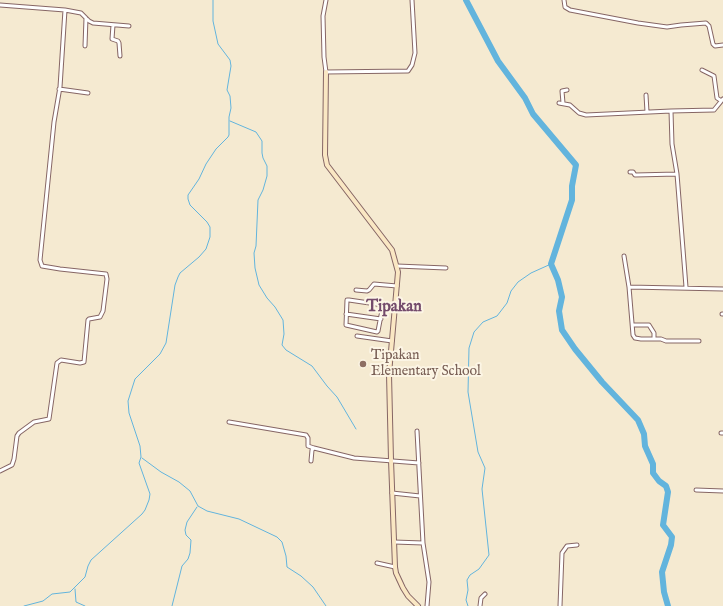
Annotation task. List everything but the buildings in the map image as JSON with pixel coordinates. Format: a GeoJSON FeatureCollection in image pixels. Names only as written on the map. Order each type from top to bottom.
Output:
{"type":"FeatureCollection","features":[{"type":"Feature","properties":{"kind":"street"},"geometry":{"type":"LineString","coordinates":[[326,0],[323,16],[326,72],[325,155],[327,165],[392,250],[398,266],[389,374],[390,460],[395,567],[396,573],[403,588],[408,596],[418,606]]}},
{"type":"Feature","properties":{"kind":"street"},"geometry":{"type":"LineString","coordinates":[[326,72],[408,71],[412,65],[415,53],[412,0]]}},
{"type":"Feature","properties":{"kind":"street"},"geometry":{"type":"LineString","coordinates":[[564,0],[565,7],[570,10],[638,24],[667,27],[706,23],[709,26],[713,44],[715,46],[723,45]]}},
{"type":"Feature","properties":{"kind":"street"},"geometry":{"type":"LineString","coordinates":[[0,5],[65,10],[81,13],[93,23],[129,26]]}},
{"type":"Feature","properties":{"kind":"street"},"geometry":{"type":"LineString","coordinates":[[0,471],[12,465],[17,436],[19,433],[34,422],[49,419],[57,363],[60,360],[80,363],[84,362],[88,320],[100,317],[103,312],[107,280],[106,274],[60,270],[42,266],[40,263],[54,122],[61,81],[65,10]]}},
{"type":"Feature","properties":{"kind":"street"},"geometry":{"type":"LineString","coordinates":[[85,46],[86,18]]}},
{"type":"Feature","properties":{"kind":"street"},"geometry":{"type":"LineString","coordinates":[[113,25],[112,39],[118,41],[120,56]]}},
{"type":"Feature","properties":{"kind":"street"},"geometry":{"type":"LineString","coordinates":[[567,90],[562,91],[561,103],[570,105],[582,114],[586,115],[714,110],[722,99],[717,98],[714,76],[702,70]]}},
{"type":"Feature","properties":{"kind":"street"},"geometry":{"type":"LineString","coordinates":[[59,89],[88,93]]}},
{"type":"Feature","properties":{"kind":"street"},"geometry":{"type":"LineString","coordinates":[[646,95],[647,112]]}},
{"type":"Feature","properties":{"kind":"street"},"geometry":{"type":"LineString","coordinates":[[671,111],[672,144],[677,174],[686,287]]}},
{"type":"Feature","properties":{"kind":"street"},"geometry":{"type":"LineString","coordinates":[[630,172],[635,174],[677,174]]}},
{"type":"Feature","properties":{"kind":"street"},"geometry":{"type":"LineString","coordinates":[[624,256],[629,287],[633,335],[635,338],[661,339],[666,341],[699,341]]}},
{"type":"Feature","properties":{"kind":"street"},"geometry":{"type":"LineString","coordinates":[[398,266],[446,268]]}},
{"type":"Feature","properties":{"kind":"street"},"geometry":{"type":"LineString","coordinates":[[356,290],[370,290],[374,284],[397,286]]}},
{"type":"Feature","properties":{"kind":"street"},"geometry":{"type":"LineString","coordinates":[[629,287],[686,287],[723,289]]}},
{"type":"Feature","properties":{"kind":"street"},"geometry":{"type":"LineString","coordinates":[[383,305],[377,332],[348,327],[345,324],[347,300],[395,306]]}},
{"type":"Feature","properties":{"kind":"street"},"geometry":{"type":"LineString","coordinates":[[346,314],[380,319]]}},
{"type":"Feature","properties":{"kind":"street"},"geometry":{"type":"LineString","coordinates":[[632,325],[651,326],[654,333],[654,339]]}},
{"type":"Feature","properties":{"kind":"street"},"geometry":{"type":"LineString","coordinates":[[357,336],[392,341]]}},
{"type":"Feature","properties":{"kind":"street"},"geometry":{"type":"LineString","coordinates":[[390,356],[411,355]]}},
{"type":"Feature","properties":{"kind":"street"},"geometry":{"type":"LineString","coordinates":[[229,422],[306,435],[308,438],[308,446],[354,458],[419,463]]}},
{"type":"Feature","properties":{"kind":"street"},"geometry":{"type":"LineString","coordinates":[[418,431],[423,543],[428,582],[427,606]]}},
{"type":"Feature","properties":{"kind":"street"},"geometry":{"type":"LineString","coordinates":[[311,461],[312,450],[314,448]]}},
{"type":"Feature","properties":{"kind":"street"},"geometry":{"type":"LineString","coordinates":[[696,490],[723,491]]}},
{"type":"Feature","properties":{"kind":"street"},"geometry":{"type":"LineString","coordinates":[[392,493],[420,496]]}},
{"type":"Feature","properties":{"kind":"street"},"geometry":{"type":"LineString","coordinates":[[394,542],[423,543]]}},
{"type":"Feature","properties":{"kind":"street"},"geometry":{"type":"LineString","coordinates":[[560,606],[562,553],[567,546],[576,545]]}},
{"type":"Feature","properties":{"kind":"street"},"geometry":{"type":"LineString","coordinates":[[377,563],[395,567]]}},
{"type":"Feature","properties":{"kind":"street"},"geometry":{"type":"LineString","coordinates":[[480,606],[481,598],[485,594]]}},
{"type":"Feature","properties":{"kind":"waterway"},"geometry":{"type":"LineString","coordinates":[[24,606],[43,601],[52,594],[70,592],[85,577],[91,560],[142,514],[149,500],[150,494],[139,463],[141,457],[140,446],[129,413],[128,401],[135,379],[160,354],[166,343],[175,285],[178,277],[180,273],[206,249],[210,237],[210,227],[190,205],[188,195],[216,149],[229,135],[229,117],[231,108],[230,96],[227,90],[231,66],[230,60],[218,44],[213,21],[213,0]]}},
{"type":"Feature","properties":{"kind":"waterway"},"geometry":{"type":"LineString","coordinates":[[466,0],[498,61],[525,98],[533,114],[576,165],[572,186],[572,200],[551,264],[558,280],[562,297],[559,311],[562,330],[575,349],[602,382],[638,420],[644,434],[645,446],[653,464],[653,473],[659,481],[666,486],[668,492],[663,525],[672,537],[671,545],[662,572],[664,592],[668,606]]}},
{"type":"Feature","properties":{"kind":"waterway"},"geometry":{"type":"LineString","coordinates":[[230,121],[256,132],[262,141],[262,153],[267,166],[267,176],[258,200],[256,246],[254,253],[255,268],[259,285],[283,320],[284,334],[282,345],[286,350],[312,366],[337,397],[356,429]]}},
{"type":"Feature","properties":{"kind":"waterway"},"geometry":{"type":"LineString","coordinates":[[468,606],[466,600],[468,590],[467,580],[470,575],[479,569],[489,555],[482,489],[485,468],[478,452],[468,392],[469,348],[474,332],[483,322],[497,316],[507,303],[511,291],[518,282],[531,273],[551,264]]}},
{"type":"Feature","properties":{"kind":"waterway"},"geometry":{"type":"LineString","coordinates":[[142,458],[190,491],[198,506],[207,511],[239,519],[277,537],[282,542],[287,567],[301,576],[313,587],[326,606]]}},
{"type":"Feature","properties":{"kind":"waterway"},"geometry":{"type":"LineString","coordinates":[[172,606],[182,566],[188,559],[190,553],[191,540],[186,535],[185,530],[187,522],[197,507]]}},
{"type":"Feature","properties":{"kind":"waterway"},"geometry":{"type":"LineString","coordinates":[[75,589],[76,602],[85,606]]}},
{"type":"Feature","properties":{"kind":"place","name":"Tipakan Elementary School"},"geometry":{"type":"Point","coordinates":[363,364]}},
{"type":"Feature","properties":{"kind":"district","name":"Tipakan"},"geometry":{"type":"Point","coordinates":[394,308]}}]}
